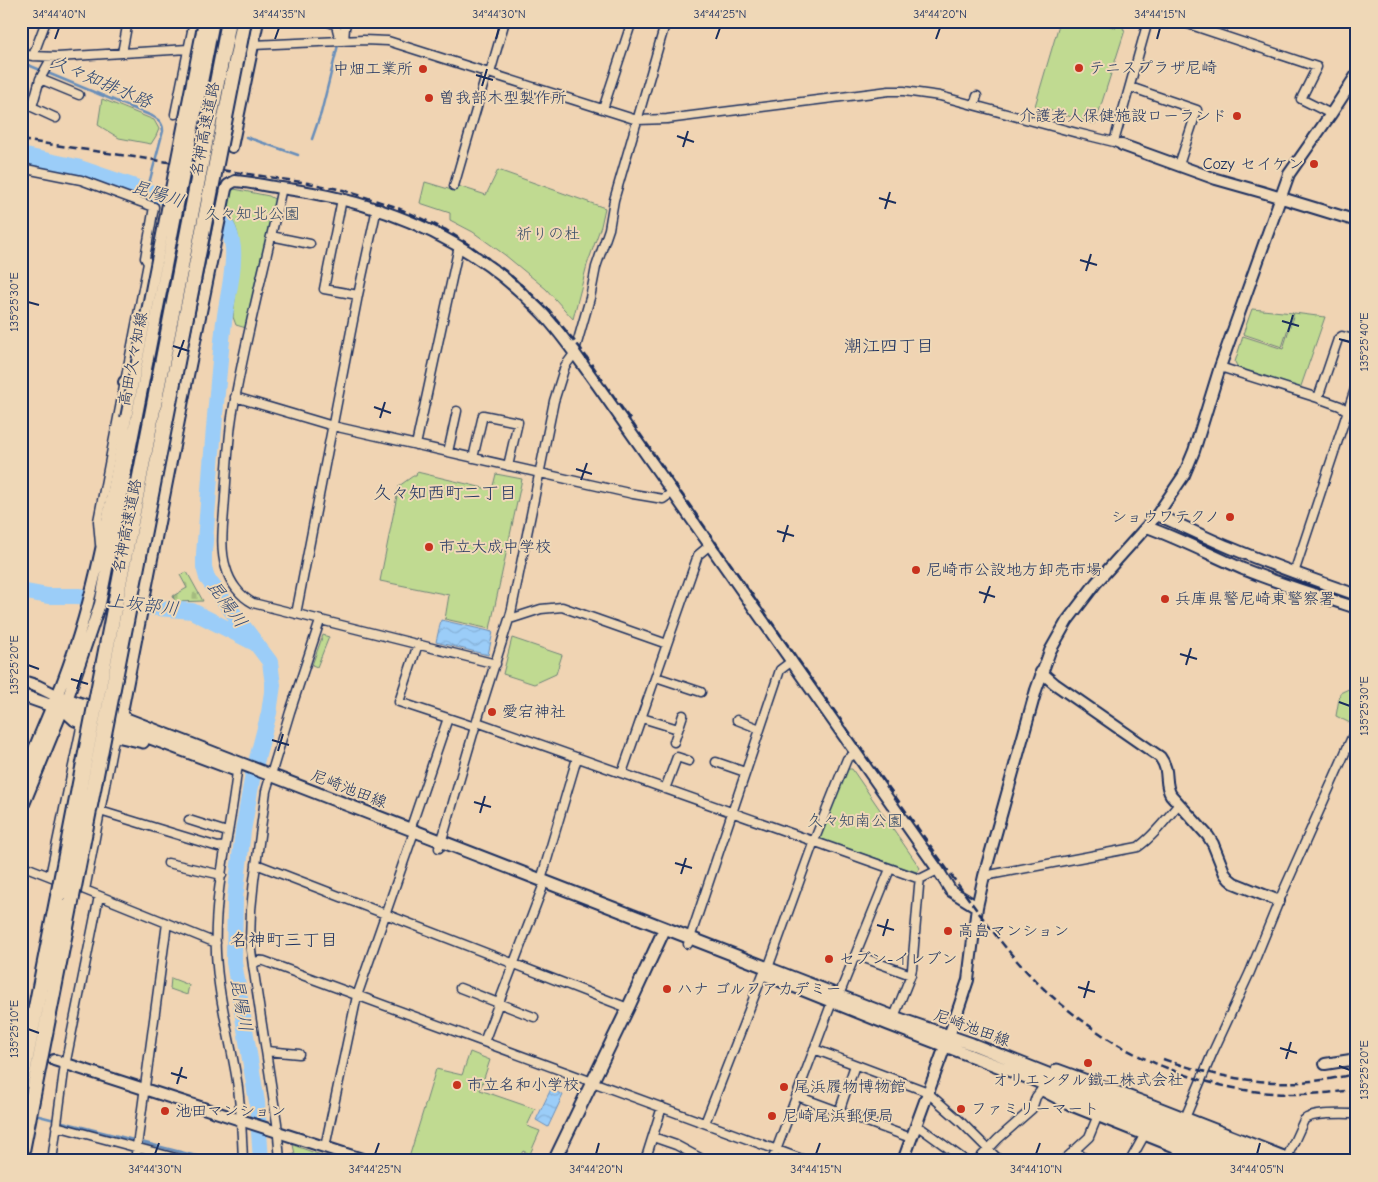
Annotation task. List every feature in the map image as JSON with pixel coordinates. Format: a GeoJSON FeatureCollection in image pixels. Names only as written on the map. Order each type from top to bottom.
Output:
{"type":"FeatureCollection","features":[{"type":"Feature","properties":{"kind":"highway","name":"名神高速道路"},"geometry":{"type":"LineString","coordinates":[[21,1156],[35,1088],[64,899],[229,21]]}},
{"type":"Feature","properties":{"kind":"highway","name":"名神高速道路"},"geometry":{"type":"LineString","coordinates":[[21,1083],[64,899],[244,21]]}},
{"type":"Feature","properties":{"kind":"highway"},"geometry":{"type":"LineString","coordinates":[[29,1161],[35,1088]]}},
{"type":"Feature","properties":{"kind":"main road","name":"尼崎池田線"},"geometry":{"type":"LineString","coordinates":[[21,681],[60,703],[184,751]]}},
{"type":"Feature","properties":{"kind":"main road","name":"尼崎池田線"},"geometry":{"type":"LineString","coordinates":[[21,695],[121,717],[240,768],[1031,1073],[1239,1161]]}},
{"type":"Feature","properties":{"kind":"main road","name":"尼崎池田線"},"geometry":{"type":"LineString","coordinates":[[60,703],[75,720],[82,723],[116,735],[184,751],[240,768]]}},
{"type":"Feature","properties":{"kind":"main road"},"geometry":{"type":"LineString","coordinates":[[21,781],[60,703]]}},
{"type":"Feature","properties":{"kind":"main road"},"geometry":{"type":"LineString","coordinates":[[21,810],[60,703]]}},
{"type":"Feature","properties":{"kind":"main road"},"geometry":{"type":"LineString","coordinates":[[554,1161],[664,931]]}},
{"type":"Feature","properties":{"kind":"main road","name":"尼崎池田線"},"geometry":{"type":"LineString","coordinates":[[835,998],[894,1017],[947,1041]]}},
{"type":"Feature","properties":{"kind":"main road"},"geometry":{"type":"LineString","coordinates":[[1214,1151],[1180,1148],[1074,1106],[1042,1089],[1031,1073],[1055,1070],[1076,1077],[1291,1160]]}},
{"type":"Feature","properties":{"kind":"main road","name":"尼崎池田線"},"geometry":{"type":"LineString","coordinates":[[1214,1151],[1268,1161]]}},
{"type":"Feature","properties":{"kind":"street"},"geometry":{"type":"LineString","coordinates":[[33,56],[46,21]]}},
{"type":"Feature","properties":{"kind":"street"},"geometry":{"type":"LineString","coordinates":[[122,54],[128,21]]}},
{"type":"Feature","properties":{"kind":"street"},"geometry":{"type":"LineString","coordinates":[[175,114],[194,21]]}},
{"type":"Feature","properties":{"kind":"street","name":"高田久々知線"},"geometry":{"type":"LineString","coordinates":[[60,703],[96,598],[105,581],[131,419],[204,21]]}},
{"type":"Feature","properties":{"kind":"street","name":"高田久々知線"},"geometry":{"type":"LineString","coordinates":[[96,598],[101,555],[214,21]]}},
{"type":"Feature","properties":{"kind":"street"},"geometry":{"type":"LineString","coordinates":[[326,21],[336,25],[338,33],[344,40]]}},
{"type":"Feature","properties":{"kind":"street"},"geometry":{"type":"LineString","coordinates":[[344,40],[347,21]]}},
{"type":"Feature","properties":{"kind":"street"},"geometry":{"type":"LineString","coordinates":[[454,186],[505,21]]}},
{"type":"Feature","properties":{"kind":"street"},"geometry":{"type":"LineString","coordinates":[[603,109],[632,21]]}},
{"type":"Feature","properties":{"kind":"street"},"geometry":{"type":"LineString","coordinates":[[440,845],[510,619],[554,401],[565,366],[574,354],[590,298],[596,267],[609,228],[614,200],[666,21]]}},
{"type":"Feature","properties":{"kind":"street"},"geometry":{"type":"LineString","coordinates":[[1118,143],[1130,87],[1148,21]]}},
{"type":"Feature","properties":{"kind":"street"},"geometry":{"type":"LineString","coordinates":[[1179,21],[1317,67],[1301,99],[1331,114]]}},
{"type":"Feature","properties":{"kind":"street"},"geometry":{"type":"LineString","coordinates":[[232,147],[257,24]]}},
{"type":"Feature","properties":{"kind":"street"},"geometry":{"type":"LineString","coordinates":[[21,54],[52,57],[188,49],[252,50],[344,40],[379,40],[388,41],[637,120],[667,119],[904,90],[940,96],[1118,143],[1216,179],[1357,221]]}},
{"type":"Feature","properties":{"kind":"street"},"geometry":{"type":"LineString","coordinates":[[52,57],[40,78],[32,107],[56,118]]}},
{"type":"Feature","properties":{"kind":"street"},"geometry":{"type":"LineString","coordinates":[[903,1161],[968,980],[977,907],[984,876],[1041,672],[1050,651],[1067,621],[1096,583],[1157,515],[1184,475],[1194,451],[1220,367],[1289,174],[1357,74]]}},
{"type":"Feature","properties":{"kind":"street"},"geometry":{"type":"LineString","coordinates":[[40,78],[79,95]]}},
{"type":"Feature","properties":{"kind":"street"},"geometry":{"type":"LineString","coordinates":[[1130,87],[1197,110],[1179,165]]}},
{"type":"Feature","properties":{"kind":"street"},"geometry":{"type":"LineString","coordinates":[[974,106],[977,96]]}},
{"type":"Feature","properties":{"kind":"street"},"geometry":{"type":"LineString","coordinates":[[21,168],[81,180],[154,207],[145,258],[148,264],[98,521],[101,555]]}},
{"type":"Feature","properties":{"kind":"street"},"geometry":{"type":"LineString","coordinates":[[121,717],[226,189],[231,183],[240,182],[319,193],[377,208],[427,229],[459,246],[491,267],[545,315],[673,492],[951,891],[977,907]]}},
{"type":"Feature","properties":{"kind":"street"},"geometry":{"type":"LineString","coordinates":[[283,188],[252,318],[231,420],[223,550],[225,567],[229,578],[246,599],[253,603],[496,664]]}},
{"type":"Feature","properties":{"kind":"street"},"geometry":{"type":"LineString","coordinates":[[342,199],[324,289],[358,295]]}},
{"type":"Feature","properties":{"kind":"street"},"geometry":{"type":"LineString","coordinates":[[296,614],[358,295],[377,208]]}},
{"type":"Feature","properties":{"kind":"street"},"geometry":{"type":"LineString","coordinates":[[152,220],[217,230]]}},
{"type":"Feature","properties":{"kind":"street"},"geometry":{"type":"LineString","coordinates":[[272,236],[310,244]]}},
{"type":"Feature","properties":{"kind":"street"},"geometry":{"type":"LineString","coordinates":[[416,445],[459,246]]}},
{"type":"Feature","properties":{"kind":"street"},"geometry":{"type":"LineString","coordinates":[[1318,398],[1338,339],[1342,336],[1357,340]]}},
{"type":"Feature","properties":{"kind":"street"},"geometry":{"type":"LineString","coordinates":[[1220,367],[1318,398],[1340,406],[1352,413]]}},
{"type":"Feature","properties":{"kind":"street"},"geometry":{"type":"LineString","coordinates":[[124,382],[185,391]]}},
{"type":"Feature","properties":{"kind":"street"},"geometry":{"type":"LineString","coordinates":[[1294,573],[1352,413],[1357,383]]}},
{"type":"Feature","properties":{"kind":"street"},"geometry":{"type":"LineString","coordinates":[[235,398],[333,426],[508,466],[663,499],[673,492]]}},
{"type":"Feature","properties":{"kind":"street"},"geometry":{"type":"LineString","coordinates":[[448,452],[457,411]]}},
{"type":"Feature","properties":{"kind":"street"},"geometry":{"type":"LineString","coordinates":[[473,458],[483,415],[518,422],[508,466]]}},
{"type":"Feature","properties":{"kind":"street"},"geometry":{"type":"LineString","coordinates":[[1157,515],[1176,522],[1229,548],[1357,595]]}},
{"type":"Feature","properties":{"kind":"street"},"geometry":{"type":"LineString","coordinates":[[1147,527],[1170,535],[1243,569],[1357,608]]}},
{"type":"Feature","properties":{"kind":"street"},"geometry":{"type":"LineString","coordinates":[[622,773],[698,555],[710,545]]}},
{"type":"Feature","properties":{"kind":"street"},"geometry":{"type":"LineString","coordinates":[[105,581],[146,587]]}},
{"type":"Feature","properties":{"kind":"street"},"geometry":{"type":"LineString","coordinates":[[510,619],[541,609],[562,606],[667,644]]}},
{"type":"Feature","properties":{"kind":"street"},"geometry":{"type":"LineString","coordinates":[[280,1161],[274,1130],[267,1052],[250,942],[251,910],[267,778],[320,620]]}},
{"type":"Feature","properties":{"kind":"street"},"geometry":{"type":"LineString","coordinates":[[418,644],[399,702],[622,773],[920,879],[938,870]]}},
{"type":"Feature","properties":{"kind":"street"},"geometry":{"type":"LineString","coordinates":[[689,941],[780,670],[792,661]]}},
{"type":"Feature","properties":{"kind":"street"},"geometry":{"type":"LineString","coordinates":[[1041,672],[1055,684],[1160,756],[1167,769],[1168,790],[1208,836],[1229,879],[1234,883],[1279,901]]}},
{"type":"Feature","properties":{"kind":"street"},"geometry":{"type":"LineString","coordinates":[[656,677],[701,692]]}},
{"type":"Feature","properties":{"kind":"street"},"geometry":{"type":"LineString","coordinates":[[674,742],[683,715]]}},
{"type":"Feature","properties":{"kind":"street"},"geometry":{"type":"LineString","coordinates":[[325,1147],[358,996],[448,718]]}},
{"type":"Feature","properties":{"kind":"street"},"geometry":{"type":"LineString","coordinates":[[642,718],[678,729]]}},
{"type":"Feature","properties":{"kind":"street"},"geometry":{"type":"LineString","coordinates":[[737,720],[760,729]]}},
{"type":"Feature","properties":{"kind":"street"},"geometry":{"type":"LineString","coordinates":[[50,876],[82,723]]}},
{"type":"Feature","properties":{"kind":"street"},"geometry":{"type":"LineString","coordinates":[[1185,1118],[1357,726]]}},
{"type":"Feature","properties":{"kind":"street"},"geometry":{"type":"LineString","coordinates":[[85,890],[116,735]]}},
{"type":"Feature","properties":{"kind":"street"},"geometry":{"type":"LineString","coordinates":[[705,1123],[847,759],[856,753]]}},
{"type":"Feature","properties":{"kind":"street"},"geometry":{"type":"LineString","coordinates":[[665,789],[677,757],[689,761]]}},
{"type":"Feature","properties":{"kind":"street"},"geometry":{"type":"LineString","coordinates":[[484,1042],[542,884],[577,758]]}},
{"type":"Feature","properties":{"kind":"street"},"geometry":{"type":"LineString","coordinates":[[716,762],[745,772]]}},
{"type":"Feature","properties":{"kind":"street"},"geometry":{"type":"LineString","coordinates":[[240,768],[225,846],[217,914],[216,943],[221,996],[244,1121],[243,1161]]}},
{"type":"Feature","properties":{"kind":"street"},"geometry":{"type":"LineString","coordinates":[[984,876],[1138,847],[1156,832],[1179,804]]}},
{"type":"Feature","properties":{"kind":"street"},"geometry":{"type":"LineString","coordinates":[[100,811],[218,847],[225,846]]}},
{"type":"Feature","properties":{"kind":"street"},"geometry":{"type":"LineString","coordinates":[[189,820],[227,832]]}},
{"type":"Feature","properties":{"kind":"street"},"geometry":{"type":"LineString","coordinates":[[168,863],[222,875]]}},
{"type":"Feature","properties":{"kind":"street"},"geometry":{"type":"LineString","coordinates":[[256,864],[628,1008]]}},
{"type":"Feature","properties":{"kind":"street"},"geometry":{"type":"LineString","coordinates":[[21,865],[216,943]]}},
{"type":"Feature","properties":{"kind":"street"},"geometry":{"type":"LineString","coordinates":[[772,1161],[814,1049],[835,998],[856,955],[890,869]]}},
{"type":"Feature","properties":{"kind":"street"},"geometry":{"type":"LineString","coordinates":[[894,1017],[910,975],[920,879]]}},
{"type":"Feature","properties":{"kind":"street"},"geometry":{"type":"LineString","coordinates":[[52,1161],[66,1063],[99,896]]}},
{"type":"Feature","properties":{"kind":"street"},"geometry":{"type":"LineString","coordinates":[[135,1161],[167,923]]}},
{"type":"Feature","properties":{"kind":"street"},"geometry":{"type":"LineString","coordinates":[[856,955],[910,975]]}},
{"type":"Feature","properties":{"kind":"street"},"geometry":{"type":"LineString","coordinates":[[253,966],[256,962],[262,961],[807,1161]]}},
{"type":"Feature","properties":{"kind":"street"},"geometry":{"type":"LineString","coordinates":[[460,988],[534,1017]]}},
{"type":"Feature","properties":{"kind":"street"},"geometry":{"type":"LineString","coordinates":[[814,1049],[928,1093],[960,1121],[1000,1161]]}},
{"type":"Feature","properties":{"kind":"street"},"geometry":{"type":"LineString","coordinates":[[267,1052],[299,1054]]}},
{"type":"Feature","properties":{"kind":"street"},"geometry":{"type":"LineString","coordinates":[[1325,1064],[1357,1058]]}},
{"type":"Feature","properties":{"kind":"street"},"geometry":{"type":"LineString","coordinates":[[54,1060],[274,1130],[361,1160]]}},
{"type":"Feature","properties":{"kind":"street"},"geometry":{"type":"LineString","coordinates":[[839,1112],[856,1065]]}},
{"type":"Feature","properties":{"kind":"street"},"geometry":{"type":"LineString","coordinates":[[976,1161],[1032,1109],[1036,1097],[1042,1089]]}},
{"type":"Feature","properties":{"kind":"street"},"geometry":{"type":"LineString","coordinates":[[797,1096],[911,1138]]}},
{"type":"Feature","properties":{"kind":"street"},"geometry":{"type":"LineString","coordinates":[[645,1161],[662,1107]]}},
{"type":"Feature","properties":{"kind":"street"},"geometry":{"type":"LineString","coordinates":[[1291,1160],[1289,1153],[1306,1117],[1357,1114]]}},
{"type":"Feature","properties":{"kind":"street"},"geometry":{"type":"LineString","coordinates":[[1063,1161],[1090,1134],[1098,1116]]}},
{"type":"Feature","properties":{"kind":"street"},"geometry":{"type":"LineString","coordinates":[[57,1122],[137,1143],[187,1161]]}},
{"type":"Feature","properties":{"kind":"street"},"geometry":{"type":"LineString","coordinates":[[915,1127],[922,1129],[966,1161]]}},
{"type":"Feature","properties":{"kind":"street"},"geometry":{"type":"LineString","coordinates":[[1130,1161],[1145,1134]]}},
{"type":"Feature","properties":{"kind":"street"},"geometry":{"type":"LineString","coordinates":[[653,1136],[676,1145],[702,1159]]}},
{"type":"Feature","properties":{"kind":"street"},"geometry":{"type":"LineString","coordinates":[[1174,1161],[1180,1148]]}},
{"type":"Feature","properties":{"kind":"street"},"geometry":{"type":"LineString","coordinates":[[1074,1150],[1088,1161]]}},
{"type":"Feature","properties":{"kind":"green space","name":"テニスプラザ尼崎"},"geometry":{"type":"Polygon","coordinates":[[[1060,21],[1095,21],[1116,28],[1099,21],[1126,21],[1123,29],[1125,30],[1095,124],[1035,106],[1060,21]]]}},
{"type":"Feature","properties":{"kind":"green space"},"geometry":{"type":"Polygon","coordinates":[[[102,99],[154,120],[159,129],[151,144],[119,138],[98,125],[102,99]]]}},
{"type":"Feature","properties":{"kind":"green space","name":"祈りの杜"},"geometry":{"type":"Polygon","coordinates":[[[498,170],[605,208],[601,226],[587,265],[573,319],[546,289],[505,255],[473,232],[450,220],[450,213],[420,203],[425,182],[455,191],[458,186],[486,195],[498,170]]]}},
{"type":"Feature","properties":{"kind":"green space","name":"久々知北公園"},"geometry":{"type":"Polygon","coordinates":[[[234,189],[269,196],[276,200],[246,328],[236,325],[233,317],[239,248],[235,225],[225,211],[230,193],[234,189]]]}},
{"type":"Feature","properties":{"kind":"green space"},"geometry":{"type":"Polygon","coordinates":[[[1252,309],[1293,313],[1282,347],[1243,334],[1252,309]]]}},
{"type":"Feature","properties":{"kind":"green space"},"geometry":{"type":"Polygon","coordinates":[[[1294,313],[1325,317],[1300,389],[1238,368],[1235,362],[1243,336],[1283,349],[1294,313]]]}},
{"type":"Feature","properties":{"kind":"green space"},"geometry":{"type":"Polygon","coordinates":[[[417,472],[492,490],[496,474],[522,479],[490,629],[445,619],[449,595],[380,581],[399,486],[413,476],[416,476],[417,472]]]}},
{"type":"Feature","properties":{"kind":"green space"},"geometry":{"type":"Polygon","coordinates":[[[187,572],[203,601],[175,602],[173,596],[187,588],[180,575],[187,572]]]}},
{"type":"Feature","properties":{"kind":"green space"},"geometry":{"type":"Polygon","coordinates":[[[323,635],[329,637],[317,667],[312,665],[323,635]]]}},
{"type":"Feature","properties":{"kind":"green space"},"geometry":{"type":"Polygon","coordinates":[[[512,638],[562,655],[556,674],[534,684],[503,674],[512,638]]]}},
{"type":"Feature","properties":{"kind":"green space"},"geometry":{"type":"Polygon","coordinates":[[[1353,687],[1357,689],[1357,712],[1350,723],[1336,716],[1340,693],[1353,687]]]}},
{"type":"Feature","properties":{"kind":"green space","name":"久々知南公園"},"geometry":{"type":"Polygon","coordinates":[[[845,769],[852,769],[920,868],[917,872],[822,840],[820,836],[845,769]]]}},
{"type":"Feature","properties":{"kind":"green space"},"geometry":{"type":"Polygon","coordinates":[[[171,978],[189,985],[187,995],[170,989],[171,978]]]}},
{"type":"Feature","properties":{"kind":"green space"},"geometry":{"type":"Polygon","coordinates":[[[470,1052],[490,1060],[480,1090],[535,1109],[527,1126],[540,1131],[530,1154],[523,1151],[517,1161],[408,1161],[436,1069],[462,1075],[470,1052]]]}},
{"type":"Feature","properties":{"kind":"green space"},"geometry":{"type":"Polygon","coordinates":[[[293,1145],[337,1161],[286,1161],[286,1156],[295,1154],[293,1145]]]}},
{"type":"Feature","properties":{"kind":"water"},"geometry":{"type":"Polygon","coordinates":[[[441,620],[493,632],[488,655],[436,642],[441,620]]]}},
{"type":"Feature","properties":{"kind":"water"},"geometry":{"type":"Polygon","coordinates":[[[551,1089],[563,1095],[548,1127],[536,1120],[551,1089]]]}},
{"type":"Feature","properties":{"kind":"waterway"},"geometry":{"type":"LineString","coordinates":[[340,28],[341,21]]}},
{"type":"Feature","properties":{"kind":"waterway"},"geometry":{"type":"LineString","coordinates":[[312,139],[321,113],[338,45]]}},
{"type":"Feature","properties":{"kind":"waterway","name":"久々知排水路"},"geometry":{"type":"LineString","coordinates":[[21,62],[152,116],[160,122],[163,131],[147,191]]}},
{"type":"Feature","properties":{"kind":"waterway"},"geometry":{"type":"LineString","coordinates":[[246,137],[298,155]]}},
{"type":"Feature","properties":{"kind":"waterway","name":"昆陽川"},"geometry":{"type":"LineString","coordinates":[[21,155],[77,167],[210,211],[224,222],[231,236],[233,268],[220,359],[204,567],[207,578],[270,662],[273,685],[269,713],[253,774],[243,831],[235,899],[234,962],[257,1102],[261,1161]]}},
{"type":"Feature","properties":{"kind":"waterway","name":"上坂部川"},"geometry":{"type":"LineString","coordinates":[[21,591],[48,596],[78,596],[148,607],[192,611],[255,643]]}},
{"type":"Feature","properties":{"kind":"waterway"},"geometry":{"type":"LineString","coordinates":[[39,1116],[216,1161]]}},
{"type":"Feature","properties":{"kind":"railway"},"geometry":{"type":"LineString","coordinates":[[21,140],[308,183],[343,190],[393,206],[446,230],[468,244],[507,272],[549,310],[581,349],[954,879],[1008,950],[1044,989],[1074,1015],[1114,1042],[1151,1062],[1190,1077],[1237,1089],[1284,1094],[1308,1094],[1357,1089]]}},
{"type":"Feature","properties":{"kind":"railway"},"geometry":{"type":"LineString","coordinates":[[1163,1059],[1211,1073],[1259,1081],[1308,1082],[1357,1073]]}},
{"type":"Feature","properties":{"kind":"place","name":"テニスプラザ尼崎"},"geometry":{"type":"Point","coordinates":[1079,68]}},
{"type":"Feature","properties":{"kind":"place","name":"中畑工業所"},"geometry":{"type":"Point","coordinates":[423,69]}},
{"type":"Feature","properties":{"kind":"place","name":"曽我部木型製作所"},"geometry":{"type":"Point","coordinates":[429,98]}},
{"type":"Feature","properties":{"kind":"place","name":"介護老人保健施設ローランド"},"geometry":{"type":"Point","coordinates":[1237,116]}},
{"type":"Feature","properties":{"kind":"place","name":"Cozy セイケン"},"geometry":{"type":"Point","coordinates":[1314,164]}},
{"type":"Feature","properties":{"kind":"place","name":"ショウワテクノ"},"geometry":{"type":"Point","coordinates":[1230,517]}},
{"type":"Feature","properties":{"kind":"place","name":"市立大成中学校"},"geometry":{"type":"Point","coordinates":[429,547]}},
{"type":"Feature","properties":{"kind":"place","name":"尼崎市公設地方卸売市場"},"geometry":{"type":"Point","coordinates":[916,570]}},
{"type":"Feature","properties":{"kind":"place","name":"兵庫県警尼崎東警察署"},"geometry":{"type":"Point","coordinates":[1165,599]}},
{"type":"Feature","properties":{"kind":"place","name":"愛宕神社"},"geometry":{"type":"Point","coordinates":[492,712]}},
{"type":"Feature","properties":{"kind":"place","name":"高島マンション"},"geometry":{"type":"Point","coordinates":[948,931]}},
{"type":"Feature","properties":{"kind":"place","name":"セブン-イレブン"},"geometry":{"type":"Point","coordinates":[829,959]}},
{"type":"Feature","properties":{"kind":"place","name":"ハナ ゴルフアカデミー"},"geometry":{"type":"Point","coordinates":[667,989]}},
{"type":"Feature","properties":{"kind":"place","name":"オリエンタル鐵工株式会社"},"geometry":{"type":"Point","coordinates":[1088,1063]}},
{"type":"Feature","properties":{"kind":"place","name":"市立名和小学校"},"geometry":{"type":"Point","coordinates":[457,1085]}},
{"type":"Feature","properties":{"kind":"place","name":"尾浜履物博物館"},"geometry":{"type":"Point","coordinates":[784,1087]}},
{"type":"Feature","properties":{"kind":"place","name":"ファミリーマート"},"geometry":{"type":"Point","coordinates":[961,1109]}},
{"type":"Feature","properties":{"kind":"place","name":"池田マンション"},"geometry":{"type":"Point","coordinates":[165,1111]}},
{"type":"Feature","properties":{"kind":"place","name":"尼崎尾浜郵便局"},"geometry":{"type":"Point","coordinates":[772,1116]}},
{"type":"Feature","properties":{"kind":"district","name":"潮江四丁目"},"geometry":{"type":"Point","coordinates":[889,346]}},
{"type":"Feature","properties":{"kind":"district","name":"久々知西町二丁目"},"geometry":{"type":"Point","coordinates":[445,493]}},
{"type":"Feature","properties":{"kind":"district","name":"名神町三丁目"},"geometry":{"type":"Point","coordinates":[284,940]}}]}
